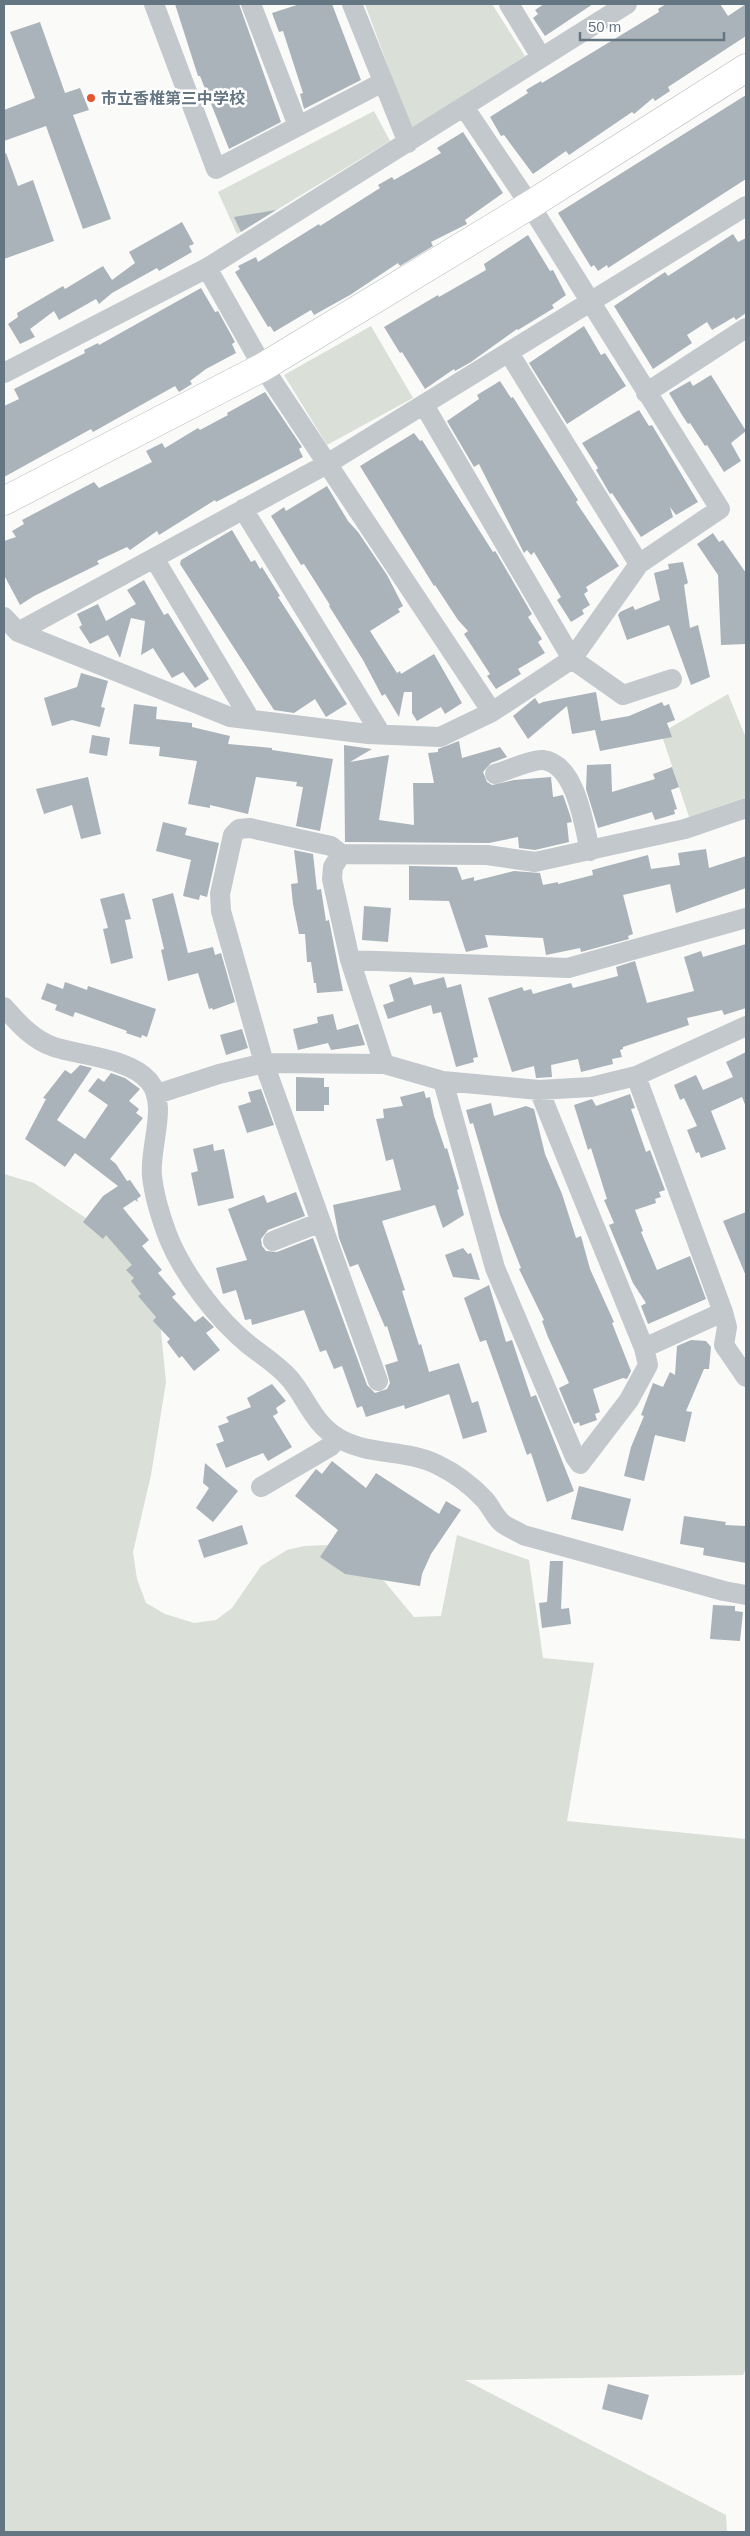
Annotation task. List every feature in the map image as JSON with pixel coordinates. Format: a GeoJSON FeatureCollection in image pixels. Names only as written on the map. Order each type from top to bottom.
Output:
{"type":"FeatureCollection","features":[{"type":"Feature","properties":{"kind":"street"},"geometry":{"type":"LineString","coordinates":[[154,4],[216,170],[383,82]]}},
{"type":"Feature","properties":{"kind":"street"},"geometry":{"type":"LineString","coordinates":[[251,4],[298,126]]}},
{"type":"Feature","properties":{"kind":"street"},"geometry":{"type":"LineString","coordinates":[[352,4],[408,143]]}},
{"type":"Feature","properties":{"kind":"street"},"geometry":{"type":"LineString","coordinates":[[509,4],[541,57]]}},
{"type":"Feature","properties":{"kind":"street"},"geometry":{"type":"LineString","coordinates":[[4,373],[207,268],[627,4]]}},
{"type":"Feature","properties":{"kind":"street"},"geometry":{"type":"LineString","coordinates":[[4,502],[263,367],[530,205],[746,68]]}},
{"type":"Feature","properties":{"kind":"street"},"geometry":{"type":"LineString","coordinates":[[4,617],[18,632],[230,717],[382,734],[440,737],[492,712],[572,659],[639,564],[720,509],[530,205],[464,107]]}},
{"type":"Feature","properties":{"kind":"street"},"geometry":{"type":"LineString","coordinates":[[18,632],[327,464],[591,304],[746,206]]}},
{"type":"Feature","properties":{"kind":"street"},"geometry":{"type":"LineString","coordinates":[[207,268],[263,367],[492,712]]}},
{"type":"Feature","properties":{"kind":"street"},"geometry":{"type":"LineString","coordinates":[[646,393],[746,328]]}},
{"type":"Feature","properties":{"kind":"street"},"geometry":{"type":"LineString","coordinates":[[509,354],[639,564]]}},
{"type":"Feature","properties":{"kind":"street"},"geometry":{"type":"LineString","coordinates":[[424,405],[572,659],[623,695],[672,679]]}},
{"type":"Feature","properties":{"kind":"street"},"geometry":{"type":"LineString","coordinates":[[244,509],[382,734]]}},
{"type":"Feature","properties":{"kind":"street"},"geometry":{"type":"LineString","coordinates":[[154,558],[250,719]]}},
{"type":"Feature","properties":{"kind":"street"},"geometry":{"type":"LineString","coordinates":[[495,774],[542,760],[559,766],[576,793],[590,851]]}},
{"type":"Feature","properties":{"kind":"street"},"geometry":{"type":"LineString","coordinates":[[378,1381],[264,1063],[220,911],[220,894],[234,835],[239,829],[250,828],[331,846],[341,854],[487,854],[535,862],[685,829],[746,808]]}},
{"type":"Feature","properties":{"kind":"street"},"geometry":{"type":"LineString","coordinates":[[341,854],[333,868],[332,879],[350,960],[384,1064]]}},
{"type":"Feature","properties":{"kind":"street"},"geometry":{"type":"LineString","coordinates":[[350,960],[568,968],[746,918]]}},
{"type":"Feature","properties":{"kind":"street"},"geometry":{"type":"LineString","coordinates":[[4,1007],[24,1030],[53,1046],[111,1061],[141,1074],[157,1094],[159,1107],[152,1148],[152,1175],[158,1208],[170,1242],[200,1292],[249,1345],[269,1358],[290,1379],[310,1411],[337,1437],[357,1447],[410,1455],[436,1464],[462,1480],[485,1500],[502,1523],[523,1535],[724,1592],[746,1595]]}},
{"type":"Feature","properties":{"kind":"street"},"geometry":{"type":"LineString","coordinates":[[157,1094],[218,1074],[264,1063],[384,1064],[442,1081],[539,1090],[591,1086],[636,1076],[746,1026]]}},
{"type":"Feature","properties":{"kind":"street"},"geometry":{"type":"LineString","coordinates":[[636,1076],[724,1312],[727,1327],[724,1345],[746,1377]]}},
{"type":"Feature","properties":{"kind":"street"},"geometry":{"type":"LineString","coordinates":[[442,1081],[495,1268],[575,1457],[580,1464],[629,1400],[648,1365],[644,1348],[539,1090]]}},
{"type":"Feature","properties":{"kind":"street"},"geometry":{"type":"LineString","coordinates":[[273,1241],[321,1222]]}},
{"type":"Feature","properties":{"kind":"street"},"geometry":{"type":"LineString","coordinates":[[644,1348],[724,1312]]}},
{"type":"Feature","properties":{"kind":"street"},"geometry":{"type":"LineString","coordinates":[[261,1487],[331,1446],[337,1437]]}},
{"type":"Feature","properties":{"kind":"shaded area"},"geometry":{"type":"Polygon","coordinates":[[[365,4],[492,4],[525,56],[411,129],[365,4]]]}},
{"type":"Feature","properties":{"kind":"shaded area"},"geometry":{"type":"Polygon","coordinates":[[[374,111],[390,141],[237,234],[218,192],[374,111]]]}},
{"type":"Feature","properties":{"kind":"shaded area"},"geometry":{"type":"Polygon","coordinates":[[[371,326],[413,398],[327,445],[284,375],[371,326]]]}},
{"type":"Feature","properties":{"kind":"shaded area"},"geometry":{"type":"Polygon","coordinates":[[[728,694],[746,738],[746,797],[689,817],[661,733],[728,694]]]}},
{"type":"Feature","properties":{"kind":"shaded area"},"geometry":{"type":"Polygon","coordinates":[[[4,1174],[34,1183],[96,1225],[143,1268],[160,1321],[166,1382],[151,1475],[133,1552],[137,1579],[146,1603],[165,1614],[194,1623],[216,1620],[232,1608],[261,1566],[287,1550],[304,1546],[328,1545],[357,1559],[384,1581],[414,1617],[441,1616],[457,1535],[529,1560],[543,1658],[594,1663],[567,1821],[746,1839],[746,2368],[743,2375],[465,2380],[726,2515],[727,2532],[4,2532],[4,1174]]]}},
{"type":"Feature","properties":{"kind":"building"},"geometry":{"type":"Polygon","coordinates":[[[175,4],[239,4],[281,122],[229,149],[200,76],[198,76],[175,4]]]}},
{"type":"Feature","properties":{"kind":"building"},"geometry":{"type":"Polygon","coordinates":[[[300,4],[332,4],[361,80],[304,109],[300,94],[303,93],[283,31],[279,32],[272,13],[300,4]]]}},
{"type":"Feature","properties":{"kind":"building"},"geometry":{"type":"Polygon","coordinates":[[[544,4],[593,4],[545,36],[533,18],[538,14],[535,10],[544,4]]]}},
{"type":"Feature","properties":{"kind":"building"},"geometry":{"type":"Polygon","coordinates":[[[666,4],[720,4],[728,16],[746,4],[746,36],[668,87],[670,91],[655,101],[653,98],[634,114],[632,112],[569,155],[566,151],[533,174],[504,135],[501,136],[490,117],[528,93],[526,90],[541,81],[542,83],[659,12],[658,9],[666,4]]]}},
{"type":"Feature","properties":{"kind":"building"},"geometry":{"type":"Polygon","coordinates":[[[40,22],[65,93],[80,88],[89,110],[73,115],[111,219],[83,229],[46,126],[4,141],[4,110],[35,98],[10,32],[40,22]]]}},
{"type":"Feature","properties":{"kind":"building"},"geometry":{"type":"Polygon","coordinates":[[[746,95],[746,179],[608,268],[607,265],[598,271],[594,265],[591,267],[558,213],[746,95]]]}},
{"type":"Feature","properties":{"kind":"building"},"geometry":{"type":"Polygon","coordinates":[[[463,132],[503,193],[465,220],[467,224],[431,242],[433,246],[400,266],[398,263],[350,295],[314,315],[311,310],[274,332],[270,326],[268,327],[235,272],[240,269],[238,266],[256,257],[258,262],[319,224],[320,226],[380,188],[378,185],[392,177],[394,180],[441,153],[437,148],[463,132]]]}},
{"type":"Feature","properties":{"kind":"building"},"geometry":{"type":"Polygon","coordinates":[[[6,153],[18,186],[33,180],[54,241],[4,259],[4,154],[6,153]]]}},
{"type":"Feature","properties":{"kind":"building"},"geometry":{"type":"Polygon","coordinates":[[[276,210],[241,232],[234,217],[276,210]]]}},
{"type":"Feature","properties":{"kind":"building"},"geometry":{"type":"Polygon","coordinates":[[[182,222],[194,244],[189,246],[192,252],[159,271],[157,268],[112,293],[99,304],[96,299],[59,320],[54,311],[30,329],[35,337],[20,344],[8,324],[18,317],[17,313],[63,286],[65,289],[103,266],[112,280],[135,263],[129,252],[182,222]]]}},
{"type":"Feature","properties":{"kind":"building"},"geometry":{"type":"Polygon","coordinates":[[[733,234],[738,242],[746,238],[746,313],[736,320],[734,317],[712,330],[707,322],[687,335],[692,343],[653,369],[614,306],[665,272],[668,276],[733,234]]]}},
{"type":"Feature","properties":{"kind":"building"},"geometry":{"type":"Polygon","coordinates":[[[528,235],[550,271],[553,270],[566,295],[552,305],[554,308],[517,329],[471,362],[455,371],[454,369],[425,389],[384,327],[438,295],[439,297],[486,270],[484,264],[528,235]]]}},
{"type":"Feature","properties":{"kind":"building"},"geometry":{"type":"Polygon","coordinates":[[[201,288],[215,312],[218,311],[235,342],[232,344],[236,353],[206,369],[190,381],[192,384],[179,392],[175,386],[93,432],[91,429],[4,477],[4,406],[19,399],[14,389],[85,353],[84,350],[98,343],[99,345],[201,288]]]}},
{"type":"Feature","properties":{"kind":"building"},"geometry":{"type":"Polygon","coordinates":[[[584,326],[601,355],[605,353],[626,386],[567,424],[529,363],[584,326]]]}},
{"type":"Feature","properties":{"kind":"building"},"geometry":{"type":"Polygon","coordinates":[[[711,375],[746,431],[731,443],[741,461],[724,472],[707,445],[705,446],[690,423],[688,424],[669,393],[690,381],[693,386],[711,375]]]}},
{"type":"Feature","properties":{"kind":"building"},"geometry":{"type":"Polygon","coordinates":[[[500,381],[511,398],[513,397],[578,500],[576,502],[619,566],[586,587],[588,591],[584,594],[590,605],[582,610],[584,614],[571,622],[557,600],[561,597],[534,552],[531,555],[527,550],[524,553],[479,464],[474,467],[447,421],[479,399],[477,395],[500,381]]]}},
{"type":"Feature","properties":{"kind":"building"},"geometry":{"type":"Polygon","coordinates":[[[265,392],[302,447],[299,449],[303,457],[216,502],[215,500],[159,535],[157,531],[130,550],[127,547],[97,561],[99,564],[34,596],[20,605],[4,575],[4,541],[16,537],[12,531],[24,524],[22,520],[94,482],[99,488],[152,462],[146,451],[162,443],[165,448],[198,428],[200,430],[228,415],[227,413],[265,392]]]}},
{"type":"Feature","properties":{"kind":"building"},"geometry":{"type":"Polygon","coordinates":[[[639,410],[649,426],[652,425],[698,502],[676,515],[670,507],[673,517],[641,537],[612,493],[610,494],[596,470],[598,468],[582,443],[639,410]]]}},
{"type":"Feature","properties":{"kind":"building"},"geometry":{"type":"Polygon","coordinates":[[[414,433],[420,441],[422,440],[493,552],[495,551],[497,554],[532,614],[528,617],[542,639],[538,642],[545,653],[518,669],[521,674],[496,689],[487,676],[490,674],[464,634],[468,631],[434,586],[360,466],[414,433]]]}},
{"type":"Feature","properties":{"kind":"building"},"geometry":{"type":"Polygon","coordinates":[[[327,486],[348,521],[358,532],[387,575],[403,606],[398,609],[400,612],[370,631],[397,673],[400,671],[401,674],[434,654],[462,703],[445,714],[441,707],[417,721],[412,713],[412,692],[404,692],[399,717],[385,694],[382,696],[330,605],[304,564],[301,565],[271,516],[284,507],[286,511],[327,486]]]}},
{"type":"Feature","properties":{"kind":"building"},"geometry":{"type":"Polygon","coordinates":[[[232,530],[251,562],[255,560],[260,569],[262,567],[280,596],[278,597],[347,704],[326,717],[315,699],[294,713],[274,710],[180,564],[181,560],[232,530]]]}},
{"type":"Feature","properties":{"kind":"building"},"geometry":{"type":"Polygon","coordinates":[[[713,533],[719,542],[723,540],[746,573],[746,644],[721,645],[718,575],[697,544],[713,533]]]}},
{"type":"Feature","properties":{"kind":"building"},"geometry":{"type":"Polygon","coordinates":[[[683,562],[688,583],[684,585],[690,628],[698,625],[710,677],[691,685],[669,625],[627,640],[618,615],[620,612],[633,606],[635,610],[660,600],[654,573],[669,569],[668,564],[683,562]]]}},
{"type":"Feature","properties":{"kind":"building"},"geometry":{"type":"Polygon","coordinates":[[[144,580],[164,615],[168,613],[209,679],[195,688],[183,672],[172,678],[153,648],[141,655],[145,621],[131,618],[120,658],[108,635],[90,644],[79,627],[82,625],[77,614],[98,604],[106,621],[136,604],[127,590],[144,580]]]}},
{"type":"Feature","properties":{"kind":"building"},"geometry":{"type":"Polygon","coordinates":[[[81,673],[108,681],[101,707],[105,708],[100,727],[72,720],[52,726],[44,698],[77,687],[81,673]]]}},
{"type":"Feature","properties":{"kind":"building"},"geometry":{"type":"Polygon","coordinates":[[[596,692],[601,721],[629,716],[662,702],[664,706],[669,704],[675,720],[667,723],[672,737],[600,751],[595,730],[572,734],[567,706],[528,739],[513,716],[535,698],[539,704],[596,692]]]}},
{"type":"Feature","properties":{"kind":"building"},"geometry":{"type":"Polygon","coordinates":[[[134,704],[157,707],[156,719],[192,723],[192,727],[230,736],[228,744],[272,748],[272,750],[333,759],[320,831],[296,826],[303,787],[296,786],[297,782],[256,777],[248,814],[210,805],[210,808],[188,804],[197,761],[159,756],[160,747],[129,744],[134,704]]]}},
{"type":"Feature","properties":{"kind":"building"},"geometry":{"type":"Polygon","coordinates":[[[92,735],[110,738],[107,756],[89,753],[92,735]]]}},
{"type":"Feature","properties":{"kind":"building"},"geometry":{"type":"Polygon","coordinates":[[[459,741],[462,758],[500,747],[507,757],[491,763],[483,772],[487,782],[492,785],[514,780],[551,777],[553,797],[563,795],[572,822],[567,823],[569,842],[535,850],[519,848],[518,837],[489,843],[345,842],[344,745],[372,749],[350,762],[389,755],[379,820],[414,825],[413,783],[434,783],[428,753],[438,752],[438,749],[459,741]]]}},
{"type":"Feature","properties":{"kind":"building"},"geometry":{"type":"Polygon","coordinates":[[[611,764],[612,792],[655,779],[653,774],[672,767],[679,787],[671,790],[677,809],[674,810],[675,814],[655,820],[652,812],[598,828],[586,789],[587,765],[611,764]]]}},
{"type":"Feature","properties":{"kind":"building"},"geometry":{"type":"Polygon","coordinates":[[[88,777],[101,834],[81,839],[72,805],[44,814],[36,789],[88,777]]]}},
{"type":"Feature","properties":{"kind":"building"},"geometry":{"type":"Polygon","coordinates":[[[163,822],[187,828],[185,835],[219,843],[207,897],[200,895],[199,900],[183,896],[191,860],[156,851],[163,822]]]}},
{"type":"Feature","properties":{"kind":"building"},"geometry":{"type":"Polygon","coordinates":[[[706,849],[709,868],[746,856],[746,888],[676,913],[670,884],[623,895],[633,934],[628,936],[629,939],[581,952],[580,948],[546,955],[543,938],[485,935],[488,947],[466,952],[449,901],[409,900],[409,866],[457,867],[462,880],[474,877],[474,881],[514,871],[540,873],[543,885],[558,882],[558,884],[593,875],[592,870],[648,855],[651,869],[680,865],[678,853],[706,849]]]}},
{"type":"Feature","properties":{"kind":"building"},"geometry":{"type":"Polygon","coordinates":[[[294,850],[313,854],[317,890],[321,889],[326,921],[329,920],[343,991],[317,993],[311,962],[307,962],[305,934],[299,934],[293,904],[291,884],[298,883],[294,850]]]}},
{"type":"Feature","properties":{"kind":"building"},"geometry":{"type":"Polygon","coordinates":[[[124,893],[131,919],[125,920],[133,958],[111,964],[103,929],[108,928],[100,899],[124,893]]]}},
{"type":"Feature","properties":{"kind":"building"},"geometry":{"type":"Polygon","coordinates":[[[173,893],[188,953],[213,947],[215,955],[221,953],[235,1002],[213,1010],[212,1008],[209,1009],[198,973],[168,981],[161,950],[164,949],[152,899],[173,893]]]}},
{"type":"Feature","properties":{"kind":"building"},"geometry":{"type":"Polygon","coordinates":[[[364,906],[391,908],[388,942],[362,940],[364,906]]]}},
{"type":"Feature","properties":{"kind":"building"},"geometry":{"type":"Polygon","coordinates":[[[746,944],[746,1008],[724,1015],[722,1010],[687,1018],[689,1025],[623,1047],[620,1050],[622,1057],[612,1059],[613,1064],[581,1072],[578,1059],[551,1065],[552,1077],[536,1078],[534,1066],[512,1072],[488,998],[522,987],[524,991],[531,989],[533,994],[571,983],[573,988],[618,976],[616,967],[635,961],[647,1003],[694,991],[684,957],[701,951],[703,957],[746,944]]]}},
{"type":"Feature","properties":{"kind":"building"},"geometry":{"type":"Polygon","coordinates":[[[411,977],[414,985],[444,977],[447,988],[461,984],[478,1057],[473,1058],[474,1062],[456,1067],[441,1012],[433,1014],[431,1005],[388,1019],[383,1005],[394,1001],[389,985],[411,977]]]}},
{"type":"Feature","properties":{"kind":"building"},"geometry":{"type":"Polygon","coordinates":[[[65,982],[87,990],[88,986],[156,1009],[147,1037],[142,1035],[141,1038],[126,1033],[127,1031],[75,1012],[73,1017],[55,1010],[57,1005],[41,999],[47,983],[63,989],[65,982]]]}},
{"type":"Feature","properties":{"kind":"building"},"geometry":{"type":"Polygon","coordinates":[[[333,1014],[337,1030],[358,1024],[365,1045],[331,1050],[328,1043],[298,1050],[293,1029],[318,1023],[317,1017],[333,1014]]]}},
{"type":"Feature","properties":{"kind":"building"},"geometry":{"type":"Polygon","coordinates":[[[242,1029],[248,1048],[226,1055],[220,1035],[242,1029]]]}},
{"type":"Feature","properties":{"kind":"building"},"geometry":{"type":"Polygon","coordinates":[[[746,1052],[746,1107],[742,1097],[711,1111],[726,1149],[701,1158],[699,1152],[696,1153],[687,1130],[697,1126],[684,1098],[680,1100],[674,1085],[696,1075],[703,1090],[733,1077],[726,1062],[746,1052]]]}},
{"type":"Feature","properties":{"kind":"building"},"geometry":{"type":"Polygon","coordinates":[[[80,1065],[92,1068],[57,1120],[85,1139],[108,1105],[88,1091],[98,1078],[104,1082],[111,1073],[125,1078],[140,1089],[129,1101],[139,1109],[136,1113],[143,1118],[110,1159],[116,1164],[127,1181],[130,1180],[141,1196],[137,1199],[138,1202],[135,1200],[123,1208],[149,1240],[142,1246],[162,1270],[158,1273],[176,1294],[172,1297],[195,1322],[203,1316],[214,1327],[206,1333],[220,1350],[194,1371],[182,1356],[179,1358],[167,1342],[170,1339],[153,1321],[156,1317],[138,1296],[141,1294],[131,1281],[134,1278],[126,1270],[132,1265],[106,1235],[103,1239],[83,1222],[103,1196],[118,1186],[75,1153],[65,1167],[25,1139],[46,1099],[43,1098],[65,1070],[71,1074],[80,1065]]]}},
{"type":"Feature","properties":{"kind":"building"},"geometry":{"type":"Polygon","coordinates":[[[296,1077],[324,1078],[324,1087],[329,1087],[329,1105],[324,1105],[324,1111],[296,1111],[296,1077]]]}},
{"type":"Feature","properties":{"kind":"building"},"geometry":{"type":"Polygon","coordinates":[[[261,1089],[274,1125],[247,1133],[238,1106],[251,1102],[248,1092],[261,1089]]]}},
{"type":"Feature","properties":{"kind":"building"},"geometry":{"type":"Polygon","coordinates":[[[424,1091],[426,1098],[430,1097],[445,1149],[447,1148],[459,1189],[457,1190],[464,1215],[443,1228],[435,1205],[382,1221],[405,1290],[402,1291],[429,1372],[459,1363],[472,1403],[478,1401],[487,1432],[463,1439],[449,1394],[405,1409],[404,1405],[366,1417],[362,1406],[357,1408],[342,1366],[334,1369],[326,1350],[320,1352],[304,1310],[252,1325],[251,1319],[245,1320],[236,1290],[223,1294],[216,1268],[247,1260],[228,1209],[264,1195],[267,1203],[296,1192],[305,1216],[268,1230],[261,1239],[262,1246],[266,1251],[277,1252],[313,1238],[367,1385],[375,1393],[387,1389],[390,1383],[385,1365],[398,1361],[387,1326],[385,1327],[358,1264],[350,1267],[339,1238],[333,1205],[401,1190],[393,1159],[386,1161],[376,1119],[384,1118],[383,1109],[403,1106],[400,1097],[424,1091]]]}},
{"type":"Feature","properties":{"kind":"building"},"geometry":{"type":"Polygon","coordinates":[[[630,1094],[635,1108],[631,1109],[646,1152],[650,1150],[665,1190],[659,1192],[661,1197],[655,1199],[656,1203],[635,1210],[643,1231],[641,1232],[657,1270],[690,1256],[706,1299],[648,1324],[641,1306],[646,1303],[633,1283],[609,1225],[614,1223],[604,1200],[607,1199],[591,1148],[588,1150],[574,1105],[592,1099],[596,1106],[630,1094]]]}},
{"type":"Feature","properties":{"kind":"building"},"geometry":{"type":"Polygon","coordinates":[[[491,1103],[494,1116],[526,1106],[534,1109],[545,1154],[562,1194],[576,1238],[581,1236],[590,1269],[614,1322],[612,1323],[631,1371],[627,1379],[623,1378],[593,1389],[600,1412],[595,1414],[597,1420],[580,1426],[579,1422],[574,1424],[559,1388],[569,1383],[548,1337],[542,1321],[544,1320],[519,1269],[521,1268],[500,1215],[473,1123],[470,1124],[466,1110],[491,1103]]]}},
{"type":"Feature","properties":{"kind":"building"},"geometry":{"type":"Polygon","coordinates":[[[213,1144],[214,1151],[224,1149],[234,1198],[198,1206],[191,1173],[198,1171],[193,1149],[213,1144]]]}},
{"type":"Feature","properties":{"kind":"building"},"geometry":{"type":"Polygon","coordinates":[[[746,1212],[746,1276],[723,1221],[746,1212]]]}},
{"type":"Feature","properties":{"kind":"building"},"geometry":{"type":"Polygon","coordinates":[[[463,1248],[468,1254],[471,1253],[480,1280],[453,1277],[445,1255],[463,1248]]]}},
{"type":"Feature","properties":{"kind":"building"},"geometry":{"type":"Polygon","coordinates":[[[489,1285],[506,1342],[512,1340],[531,1397],[536,1395],[574,1491],[547,1502],[531,1453],[527,1455],[486,1340],[480,1342],[464,1298],[489,1285]]]}},
{"type":"Feature","properties":{"kind":"building"},"geometry":{"type":"Polygon","coordinates":[[[691,1340],[706,1341],[711,1347],[709,1369],[704,1369],[686,1411],[692,1412],[685,1442],[655,1435],[644,1481],[624,1476],[631,1447],[644,1416],[641,1415],[653,1383],[663,1387],[670,1372],[675,1375],[677,1346],[691,1340]]]}},
{"type":"Feature","properties":{"kind":"building"},"geometry":{"type":"Polygon","coordinates":[[[272,1384],[286,1401],[276,1408],[278,1413],[273,1416],[292,1447],[268,1461],[263,1453],[226,1468],[216,1444],[224,1441],[218,1426],[229,1422],[226,1417],[251,1407],[247,1398],[272,1384]]]}},
{"type":"Feature","properties":{"kind":"building"},"geometry":{"type":"Polygon","coordinates":[[[332,1461],[366,1488],[376,1473],[439,1514],[446,1501],[461,1510],[431,1554],[422,1574],[420,1586],[345,1574],[320,1557],[338,1530],[295,1496],[316,1469],[322,1474],[332,1461]]]}},
{"type":"Feature","properties":{"kind":"building"},"geometry":{"type":"Polygon","coordinates":[[[205,1463],[238,1491],[213,1522],[196,1508],[209,1488],[203,1483],[205,1463]]]}},
{"type":"Feature","properties":{"kind":"building"},"geometry":{"type":"Polygon","coordinates":[[[579,1486],[631,1499],[623,1531],[571,1519],[579,1486]]]}},
{"type":"Feature","properties":{"kind":"building"},"geometry":{"type":"Polygon","coordinates":[[[684,1516],[726,1522],[725,1525],[746,1526],[746,1563],[703,1555],[704,1548],[680,1544],[684,1516]]]}},
{"type":"Feature","properties":{"kind":"building"},"geometry":{"type":"Polygon","coordinates":[[[242,1525],[248,1544],[204,1558],[198,1540],[242,1525]]]}},
{"type":"Feature","properties":{"kind":"building"},"geometry":{"type":"Polygon","coordinates":[[[550,1561],[563,1561],[561,1609],[569,1608],[571,1624],[542,1628],[539,1603],[547,1602],[550,1561]]]}},
{"type":"Feature","properties":{"kind":"building"},"geometry":{"type":"Polygon","coordinates":[[[713,1605],[735,1606],[735,1611],[743,1612],[740,1641],[710,1639],[713,1605]]]}},
{"type":"Feature","properties":{"kind":"building"},"geometry":{"type":"Polygon","coordinates":[[[608,2384],[649,2395],[642,2420],[602,2409],[608,2384]]]}},
{"type":"Feature","properties":{"kind":"place","name":"市立香椎第三中学校"},"geometry":{"type":"Point","coordinates":[91,98]}}]}
